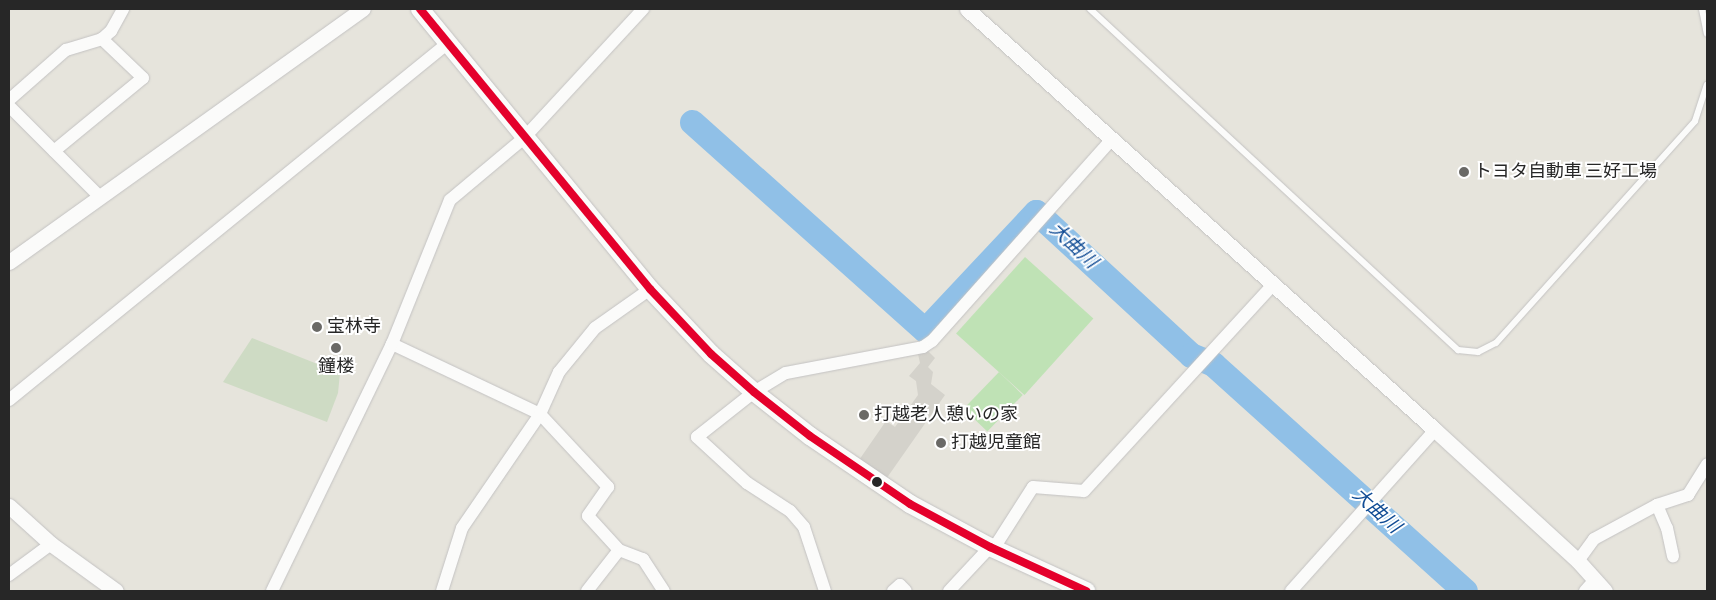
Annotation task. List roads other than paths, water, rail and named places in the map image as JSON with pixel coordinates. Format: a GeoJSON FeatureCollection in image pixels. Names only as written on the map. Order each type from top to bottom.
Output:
{"type":"FeatureCollection","features":[{"type":"Feature","properties":{"kind":"main road"},"geometry":{"type":"LineString","coordinates":[[420,9],[524,138],[650,289],[710,354],[754,392],[849,464],[910,504],[992,548],[1086,591]]}},
{"type":"Feature","properties":{"kind":"street"},"geometry":{"type":"LineString","coordinates":[[9,100],[66,50],[102,39],[111,31],[123,9]]}},
{"type":"Feature","properties":{"kind":"street"},"geometry":{"type":"LineString","coordinates":[[9,262],[363,9]]}},
{"type":"Feature","properties":{"kind":"street"},"geometry":{"type":"LineString","coordinates":[[272,591],[392,344],[450,200],[524,138],[643,9]]}},
{"type":"Feature","properties":{"kind":"street"},"geometry":{"type":"LineString","coordinates":[[967,9],[1436,430],[1578,561],[1595,588]]}},
{"type":"Feature","properties":{"kind":"street"},"geometry":{"type":"LineString","coordinates":[[54,151],[143,78],[102,39]]}},
{"type":"Feature","properties":{"kind":"street"},"geometry":{"type":"LineString","coordinates":[[9,400],[448,42]]}},
{"type":"Feature","properties":{"kind":"street"},"geometry":{"type":"LineString","coordinates":[[9,106],[99,196]]}},
{"type":"Feature","properties":{"kind":"street"},"geometry":{"type":"LineString","coordinates":[[825,591],[804,527],[790,511],[746,482],[697,437],[754,392],[786,373],[923,347],[932,341],[1112,139]]}},
{"type":"Feature","properties":{"kind":"street"},"geometry":{"type":"LineString","coordinates":[[949,591],[992,548],[1033,487],[1084,491],[1274,284]]}},
{"type":"Feature","properties":{"kind":"street"},"geometry":{"type":"LineString","coordinates":[[442,591],[462,528],[540,414],[559,372],[595,328],[650,289]]}},
{"type":"Feature","properties":{"kind":"street"},"geometry":{"type":"LineString","coordinates":[[392,344],[540,414],[608,487],[588,516],[619,550],[643,559],[664,591]]}},
{"type":"Feature","properties":{"kind":"street"},"geometry":{"type":"LineString","coordinates":[[1291,591],[1436,430]]}},
{"type":"Feature","properties":{"kind":"street"},"geometry":{"type":"LineString","coordinates":[[1578,561],[1594,539],[1657,505],[1688,495],[1707,466]]}},
{"type":"Feature","properties":{"kind":"street"},"geometry":{"type":"LineString","coordinates":[[1657,505],[1667,528],[1673,556]]}},
{"type":"Feature","properties":{"kind":"street"},"geometry":{"type":"LineString","coordinates":[[9,506],[51,544],[116,591]]}},
{"type":"Feature","properties":{"kind":"street"},"geometry":{"type":"LineString","coordinates":[[9,574],[51,544]]}},
{"type":"Feature","properties":{"kind":"street"},"geometry":{"type":"LineString","coordinates":[[587,591],[619,550]]}},
{"type":"Feature","properties":{"kind":"street"},"geometry":{"type":"LineString","coordinates":[[893,591],[900,585],[906,591]]}},
{"type":"Feature","properties":{"kind":"lane"},"geometry":{"type":"LineString","coordinates":[[1090,9],[1458,350],[1478,352],[1496,342],[1695,121],[1707,85]]}},
{"type":"Feature","properties":{"kind":"lane"},"geometry":{"type":"LineString","coordinates":[[1702,9],[1707,34]]}},
{"type":"Feature","properties":{"kind":"waterway","name":"大曲川"},"geometry":{"type":"LineString","coordinates":[[692,122],[925,330],[1036,212],[1191,355],[1213,364],[1465,591]]}},
{"type":"Feature","properties":{"kind":"place","name":"トヨタ自動車 三好工場"},"geometry":{"type":"Point","coordinates":[1464,172]}},
{"type":"Feature","properties":{"kind":"place","name":"宝林寺"},"geometry":{"type":"Point","coordinates":[317,327]}},
{"type":"Feature","properties":{"kind":"place","name":"鐘楼"},"geometry":{"type":"Point","coordinates":[336,348]}},
{"type":"Feature","properties":{"kind":"place","name":"打越老人憩いの家"},"geometry":{"type":"Point","coordinates":[864,415]}},
{"type":"Feature","properties":{"kind":"place","name":"打越児童館"},"geometry":{"type":"Point","coordinates":[941,443]}}]}
